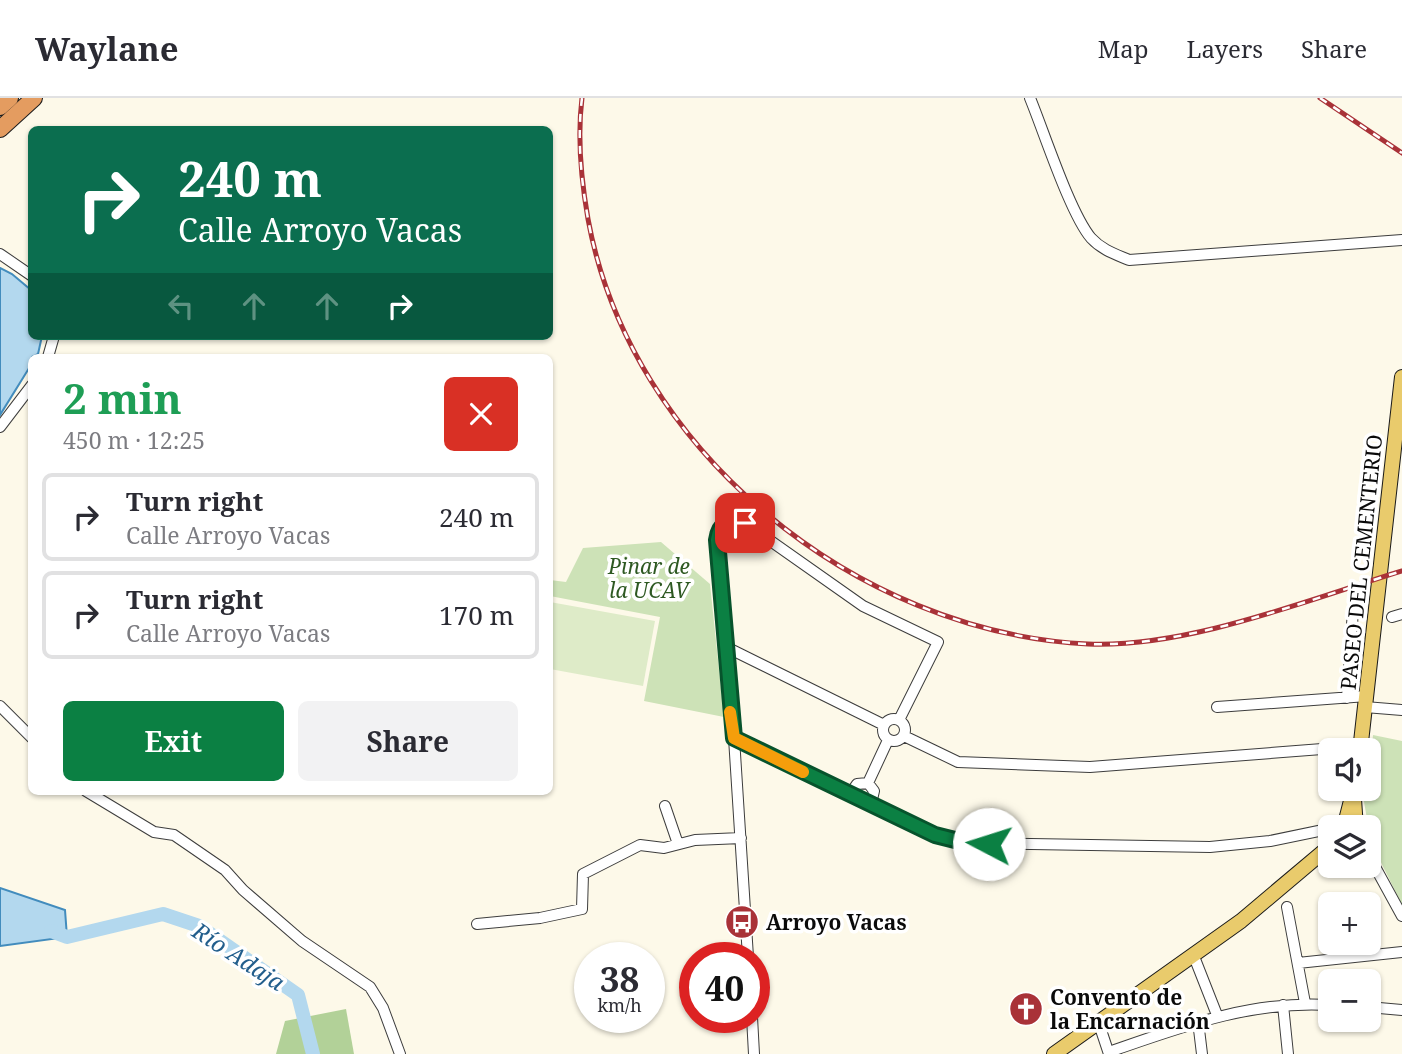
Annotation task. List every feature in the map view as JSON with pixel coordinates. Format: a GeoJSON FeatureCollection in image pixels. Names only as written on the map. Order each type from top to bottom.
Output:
{"type":"FeatureCollection","features":[{"type":"Feature","properties":{"kind":"highway"},"geometry":{"type":"LineString","coordinates":[[0,107],[10,98]]}},
{"type":"Feature","properties":{"kind":"highway"},"geometry":{"type":"LineString","coordinates":[[0,129],[34,98]]}},
{"type":"Feature","properties":{"kind":"main road","name":"PASEO DEL CEMENTERIO"},"geometry":{"type":"LineString","coordinates":[[1361,738],[1402,377]]}},
{"type":"Feature","properties":{"kind":"main road"},"geometry":{"type":"LineString","coordinates":[[1054,1054],[1241,921],[1318,858]]}},
{"type":"Feature","properties":{"kind":"main road"},"geometry":{"type":"LineString","coordinates":[[1311,865],[1318,863]]}},
{"type":"Feature","properties":{"kind":"street"},"geometry":{"type":"LineString","coordinates":[[1030,98],[1079,219],[1091,238],[1105,251],[1129,260],[1399,243]]}},
{"type":"Feature","properties":{"kind":"street"},"geometry":{"type":"LineString","coordinates":[[0,254],[28,273]]}},
{"type":"Feature","properties":{"kind":"street"},"geometry":{"type":"LineString","coordinates":[[0,427],[28,391]]}},
{"type":"Feature","properties":{"kind":"street"},"geometry":{"type":"LineString","coordinates":[[747,942],[734,738],[724,646],[718,530],[735,520],[745,523],[863,606],[938,642],[899,720]]}},
{"type":"Feature","properties":{"kind":"street"},"geometry":{"type":"LineString","coordinates":[[1347,698],[1353,610]]}},
{"type":"Feature","properties":{"kind":"street"},"geometry":{"type":"LineString","coordinates":[[724,646],[884,725]]}},
{"type":"Feature","properties":{"kind":"street"},"geometry":{"type":"LineString","coordinates":[[1217,707],[1347,698],[1402,710]]}},
{"type":"Feature","properties":{"kind":"street"},"geometry":{"type":"LineString","coordinates":[[0,706],[28,734]]}},
{"type":"Feature","properties":{"kind":"street"},"geometry":{"type":"LineString","coordinates":[[889,720],[899,720],[904,725],[904,736],[895,742],[888,740],[883,735],[884,725],[889,720]]}},
{"type":"Feature","properties":{"kind":"street"},"geometry":{"type":"LineString","coordinates":[[904,736],[958,762],[1090,767],[1318,751]]}},
{"type":"Feature","properties":{"kind":"street"},"geometry":{"type":"LineString","coordinates":[[734,738],[935,835],[967,843],[1210,847],[1270,842],[1318,830]]}},
{"type":"Feature","properties":{"kind":"street"},"geometry":{"type":"LineString","coordinates":[[868,783],[888,740]]}},
{"type":"Feature","properties":{"kind":"street"},"geometry":{"type":"LineString","coordinates":[[850,794],[857,784],[868,783]]}},
{"type":"Feature","properties":{"kind":"street"},"geometry":{"type":"LineString","coordinates":[[868,783],[874,791],[871,804]]}},
{"type":"Feature","properties":{"kind":"street"},"geometry":{"type":"LineString","coordinates":[[93,795],[154,832],[174,835],[225,870],[243,890],[302,941],[370,987],[383,1008],[400,1054]]}},
{"type":"Feature","properties":{"kind":"street"},"geometry":{"type":"LineString","coordinates":[[665,806],[678,844]]}},
{"type":"Feature","properties":{"kind":"street"},"geometry":{"type":"LineString","coordinates":[[477,924],[526,920],[582,909],[583,874],[640,845],[664,848],[678,844],[741,838]]}},
{"type":"Feature","properties":{"kind":"street"},"geometry":{"type":"LineString","coordinates":[[1381,877],[1402,916]]}},
{"type":"Feature","properties":{"kind":"street"},"geometry":{"type":"LineString","coordinates":[[1287,907],[1305,1003]]}},
{"type":"Feature","properties":{"kind":"street"},"geometry":{"type":"LineString","coordinates":[[1297,963],[1402,952]]}},
{"type":"Feature","properties":{"kind":"street"},"geometry":{"type":"LineString","coordinates":[[1193,954],[1217,1015]]}},
{"type":"Feature","properties":{"kind":"street"},"geometry":{"type":"LineString","coordinates":[[1098,1021],[1109,1053],[1217,1015],[1283,1005],[1318,1004]]}},
{"type":"Feature","properties":{"kind":"street"},"geometry":{"type":"LineString","coordinates":[[1283,1005],[1288,1054]]}},
{"type":"Feature","properties":{"kind":"street"},"geometry":{"type":"LineString","coordinates":[[1381,1008],[1402,1010]]}},
{"type":"Feature","properties":{"kind":"street"},"geometry":{"type":"LineString","coordinates":[[1198,1021],[1202,1054]]}},
{"type":"Feature","properties":{"kind":"street"},"geometry":{"type":"LineString","coordinates":[[753,1033],[754,1054]]}},
{"type":"Feature","properties":{"kind":"green space","name":"Pinar de la UCAV"},"geometry":{"type":"Polygon","coordinates":[[[661,542],[710,584],[724,717],[644,701],[660,617],[553,597],[553,580],[566,582],[583,548],[661,542]]]}},
{"type":"Feature","properties":{"kind":"green space"},"geometry":{"type":"Polygon","coordinates":[[[553,603],[655,621],[643,686],[553,670],[553,603]]]}},
{"type":"Feature","properties":{"kind":"green space"},"geometry":{"type":"Polygon","coordinates":[[[1373,735],[1402,741],[1402,905],[1381,862],[1381,815],[1366,815],[1364,801],[1381,801],[1381,738],[1373,738],[1373,735]]]}},
{"type":"Feature","properties":{"kind":"green space"},"geometry":{"type":"Polygon","coordinates":[[[346,1009],[354,1054],[276,1054],[285,1021],[346,1009]]]}},
{"type":"Feature","properties":{"kind":"water"},"geometry":{"type":"Polygon","coordinates":[[[0,268],[28,287],[28,340],[41,340],[38,354],[28,354],[28,370],[0,415],[0,268]]]}},
{"type":"Feature","properties":{"kind":"water"},"geometry":{"type":"Polygon","coordinates":[[[0,888],[65,910],[67,937],[0,946],[0,888]]]}},
{"type":"Feature","properties":{"kind":"waterway","name":"Río Adaja"},"geometry":{"type":"LineString","coordinates":[[51,931],[67,937],[163,914],[199,926],[298,995],[313,1054]]}},
{"type":"Feature","properties":{"kind":"railway"},"geometry":{"type":"LineString","coordinates":[[582,98],[580,158],[588,219],[612,303],[651,381],[703,452],[767,514],[839,566],[918,605],[1002,632],[1088,644],[1126,643],[1206,630],[1287,608],[1402,571]]}},
{"type":"Feature","properties":{"kind":"railway"},"geometry":{"type":"LineString","coordinates":[[1320,98],[1402,153]]}},
{"type":"Feature","properties":{"kind":"slow traffic"},"geometry":{"type":"LineString","coordinates":[[730,712],[734,738],[803,772]]}},
{"type":"Feature","properties":{"kind":"place","name":"Arroyo Vacas"},"geometry":{"type":"Point","coordinates":[742,922]}},
{"type":"Feature","properties":{"kind":"place","name":"Convento de la Encarnación"},"geometry":{"type":"Point","coordinates":[1026,1009]}},
{"type":"Feature","properties":{"kind":"route"},"geometry":{"type":"LineString","coordinates":[[745,523],[735,520],[726,523],[718,530],[717,540],[726,673],[734,738],[935,835],[948,840],[989,844]]}}]}
